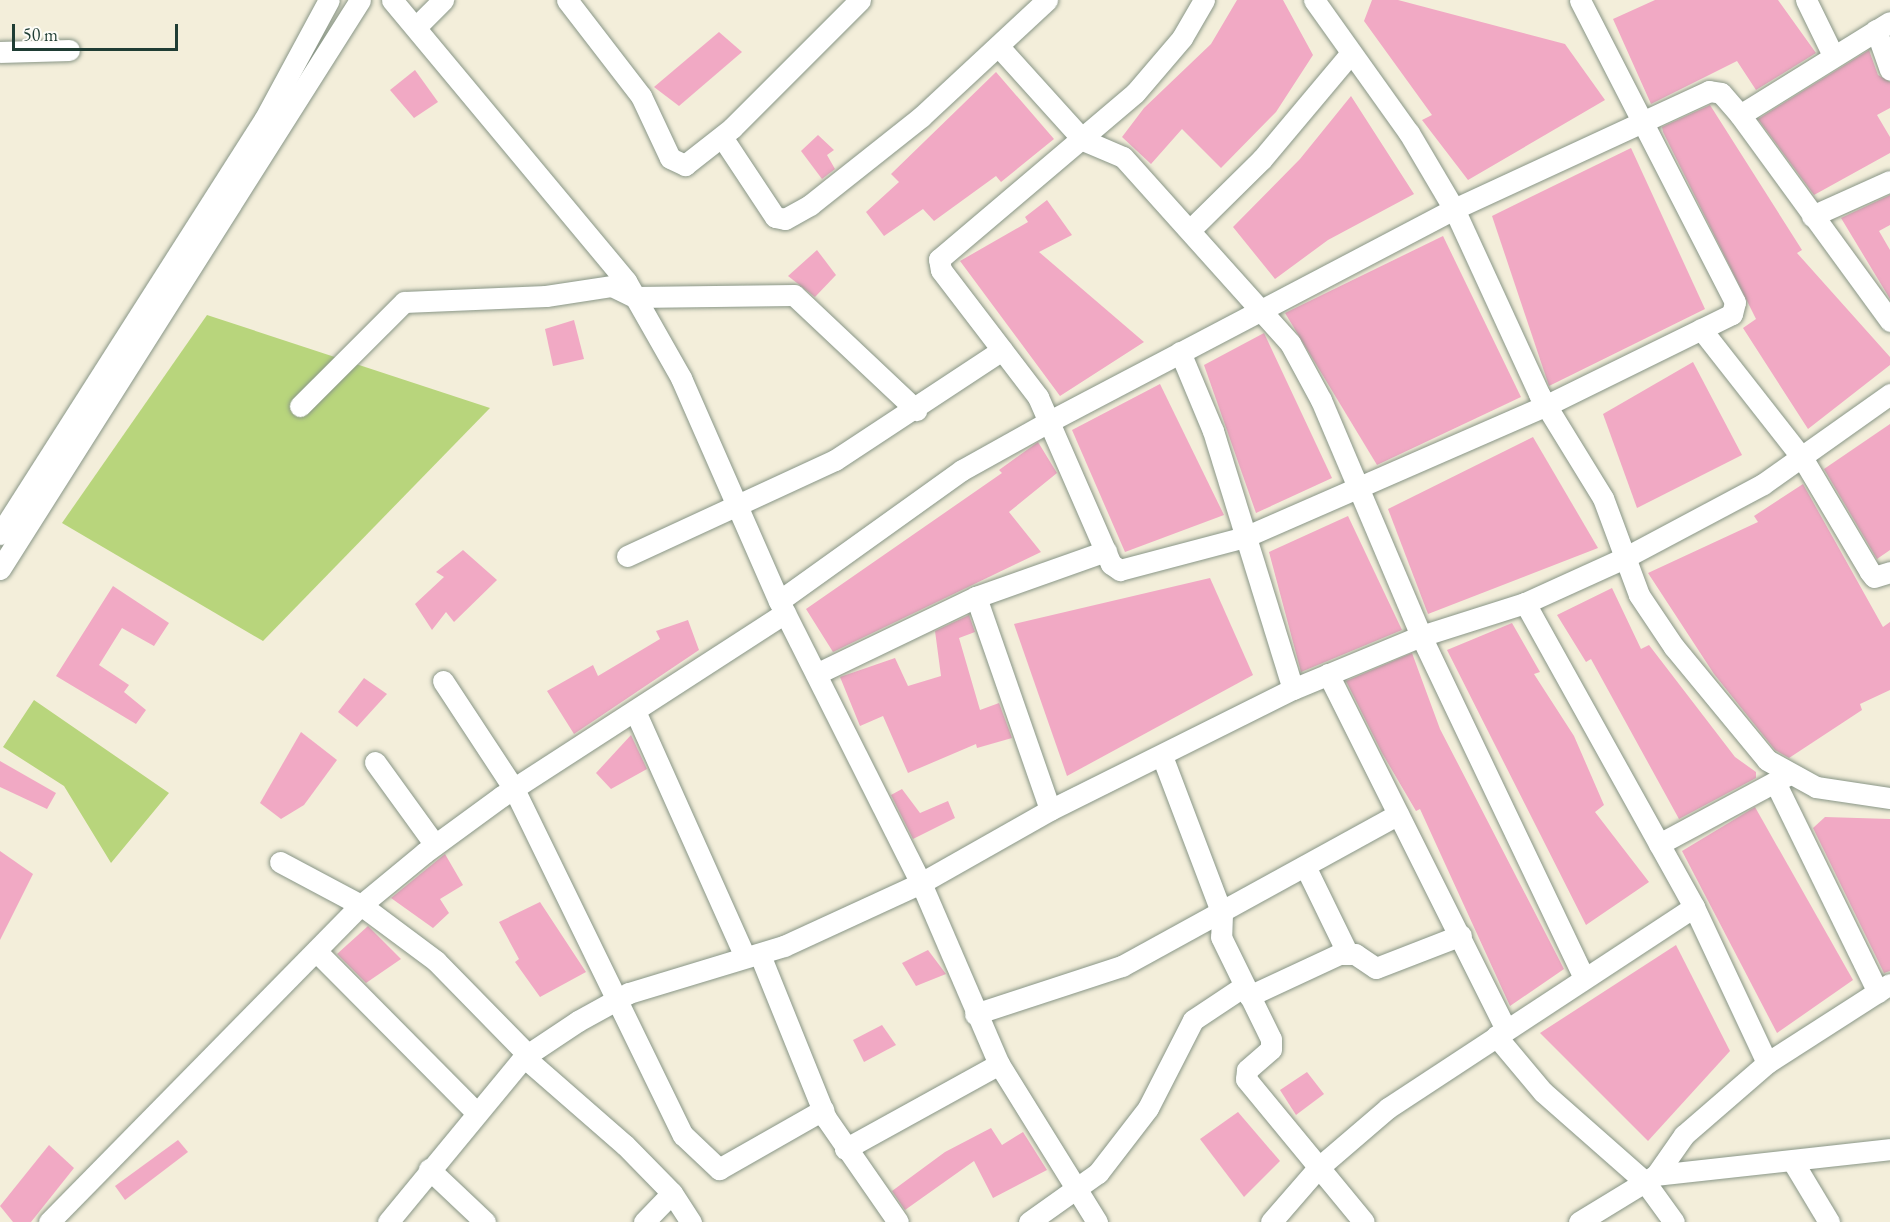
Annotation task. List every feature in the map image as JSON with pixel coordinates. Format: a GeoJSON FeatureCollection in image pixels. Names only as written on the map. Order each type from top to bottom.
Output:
{"type":"FeatureCollection","features":[{"type":"Feature","properties":{"kind":"street"},"geometry":{"type":"LineString","coordinates":[[0,534],[264,120],[329,0]]}},
{"type":"Feature","properties":{"kind":"street"},"geometry":{"type":"LineString","coordinates":[[0,569],[360,0]]}},
{"type":"Feature","properties":{"kind":"street"},"geometry":{"type":"LineString","coordinates":[[392,0],[417,26],[635,297],[681,378],[782,607],[921,884],[975,1014],[999,1064],[1097,1222]]}},
{"type":"Feature","properties":{"kind":"street"},"geometry":{"type":"LineString","coordinates":[[417,26],[443,0]]}},
{"type":"Feature","properties":{"kind":"street"},"geometry":{"type":"LineString","coordinates":[[567,0],[642,96],[670,158],[677,165],[694,161],[722,137],[860,0]]}},
{"type":"Feature","properties":{"kind":"street"},"geometry":{"type":"LineString","coordinates":[[722,137],[775,217],[785,219],[810,205],[1000,48],[1047,0]]}},
{"type":"Feature","properties":{"kind":"street"},"geometry":{"type":"LineString","coordinates":[[1204,0],[1182,38],[1142,86],[1083,140],[939,259],[941,270],[1002,350],[1050,421],[1111,564],[1120,570],[1245,537],[1547,405],[1732,314],[1735,302],[1580,0]]}},
{"type":"Feature","properties":{"kind":"street"},"geometry":{"type":"LineString","coordinates":[[1314,0],[1409,133],[1454,209],[1547,405],[1603,498],[1639,595],[1674,647],[1782,779],[1884,988],[1767,1063],[1684,1135],[1650,1179],[1579,1222]]}},
{"type":"Feature","properties":{"kind":"street"},"geometry":{"type":"LineString","coordinates":[[1806,0],[1833,56]]}},
{"type":"Feature","properties":{"kind":"street"},"geometry":{"type":"LineString","coordinates":[[1740,115],[1883,26],[1890,70]]}},
{"type":"Feature","properties":{"kind":"street"},"geometry":{"type":"LineString","coordinates":[[1000,48],[1083,140],[1122,157],[1191,229],[1290,343],[1321,400],[1421,636],[1584,977]]}},
{"type":"Feature","properties":{"kind":"street"},"geometry":{"type":"LineString","coordinates":[[0,52],[69,50]]}},
{"type":"Feature","properties":{"kind":"street"},"geometry":{"type":"LineString","coordinates":[[1191,229],[1262,159],[1351,53]]}},
{"type":"Feature","properties":{"kind":"street"},"geometry":{"type":"LineString","coordinates":[[49,1222],[362,905],[435,845],[514,789],[635,711],[782,607],[962,470],[1261,309],[1454,209],[1641,119],[1715,90],[1740,115],[1890,321]]}},
{"type":"Feature","properties":{"kind":"street"},"geometry":{"type":"LineString","coordinates":[[1812,216],[1890,181]]}},
{"type":"Feature","properties":{"kind":"street"},"geometry":{"type":"LineString","coordinates":[[300,406],[404,302],[546,296],[612,285],[635,297],[794,295],[916,410]]}},
{"type":"Feature","properties":{"kind":"street"},"geometry":{"type":"LineString","coordinates":[[1701,329],[1803,459],[1870,572],[1874,577],[1890,572]]}},
{"type":"Feature","properties":{"kind":"street"},"geometry":{"type":"LineString","coordinates":[[627,556],[739,507],[836,460],[916,410],[1002,350]]}},
{"type":"Feature","properties":{"kind":"street"},"geometry":{"type":"LineString","coordinates":[[1180,352],[1213,431],[1293,689]]}},
{"type":"Feature","properties":{"kind":"street"},"geometry":{"type":"LineString","coordinates":[[388,1222],[476,1112],[526,1055],[614,1001],[752,956],[921,884],[1050,810],[1293,689],[1421,636],[1525,603],[1624,558],[1803,459],[1890,394]]}},
{"type":"Feature","properties":{"kind":"street"},"geometry":{"type":"LineString","coordinates":[[816,674],[976,597],[1106,551]]}},
{"type":"Feature","properties":{"kind":"street"},"geometry":{"type":"LineString","coordinates":[[976,597],[1050,810]]}},
{"type":"Feature","properties":{"kind":"street"},"geometry":{"type":"LineString","coordinates":[[1525,603],[1694,907],[1767,1063]]}},
{"type":"Feature","properties":{"kind":"street"},"geometry":{"type":"LineString","coordinates":[[1329,674],[1461,935],[1501,1033],[1543,1092],[1650,1179],[1674,1222]]}},
{"type":"Feature","properties":{"kind":"street"},"geometry":{"type":"LineString","coordinates":[[443,681],[514,789],[614,1001],[683,1136],[719,1169],[823,1110]]}},
{"type":"Feature","properties":{"kind":"street"},"geometry":{"type":"LineString","coordinates":[[635,711],[823,1110],[845,1149],[898,1222]]}},
{"type":"Feature","properties":{"kind":"street"},"geometry":{"type":"LineString","coordinates":[[1162,756],[1222,914],[1221,937],[1272,1045],[1247,1070],[1246,1079],[1364,1222]]}},
{"type":"Feature","properties":{"kind":"street"},"geometry":{"type":"LineString","coordinates":[[375,762],[435,845]]}},
{"type":"Feature","properties":{"kind":"street"},"geometry":{"type":"LineString","coordinates":[[1659,843],[1782,779],[1816,787],[1890,798]]}},
{"type":"Feature","properties":{"kind":"street"},"geometry":{"type":"LineString","coordinates":[[975,1014],[1077,984],[1222,914],[1398,814]]}},
{"type":"Feature","properties":{"kind":"street"},"geometry":{"type":"LineString","coordinates":[[280,862],[362,905],[436,962],[526,1055],[672,1193],[691,1222]]}},
{"type":"Feature","properties":{"kind":"street"},"geometry":{"type":"LineString","coordinates":[[1306,868],[1347,952],[1376,968],[1461,935]]}},
{"type":"Feature","properties":{"kind":"street"},"geometry":{"type":"LineString","coordinates":[[1271,1222],[1318,1168],[1388,1108],[1584,977],[1694,907]]}},
{"type":"Feature","properties":{"kind":"street"},"geometry":{"type":"LineString","coordinates":[[315,951],[476,1112]]}},
{"type":"Feature","properties":{"kind":"street"},"geometry":{"type":"LineString","coordinates":[[1029,1222],[1077,1190],[1125,1144],[1193,1020],[1247,991],[1347,952]]}},
{"type":"Feature","properties":{"kind":"street"},"geometry":{"type":"LineString","coordinates":[[845,1149],[999,1064]]}},
{"type":"Feature","properties":{"kind":"street"},"geometry":{"type":"LineString","coordinates":[[1650,1179],[1890,1149]]}},
{"type":"Feature","properties":{"kind":"street"},"geometry":{"type":"LineString","coordinates":[[1792,1162],[1829,1222]]}},
{"type":"Feature","properties":{"kind":"street"},"geometry":{"type":"LineString","coordinates":[[429,1169],[485,1222]]}},
{"type":"Feature","properties":{"kind":"street"},"geometry":{"type":"LineString","coordinates":[[644,1222],[672,1193]]}},
{"type":"Feature","properties":{"kind":"green space"},"geometry":{"type":"Polygon","coordinates":[[[207,315],[490,408],[263,641],[62,523],[207,315]]]}},
{"type":"Feature","properties":{"kind":"green space"},"geometry":{"type":"Polygon","coordinates":[[[34,700],[169,793],[111,863],[64,786],[3,747],[34,700]]]}},
{"type":"Feature","properties":{"kind":"building"},"geometry":{"type":"Polygon","coordinates":[[[1237,0],[1283,0],[1313,55],[1276,112],[1221,168],[1182,129],[1151,164],[1122,137],[1144,108],[1211,44],[1237,0]]]}},
{"type":"Feature","properties":{"kind":"building"},"geometry":{"type":"Polygon","coordinates":[[[1372,0],[1398,0],[1565,44],[1605,100],[1468,180],[1422,120],[1432,115],[1364,21],[1372,0]]]}},
{"type":"Feature","properties":{"kind":"building"},"geometry":{"type":"Polygon","coordinates":[[[1655,0],[1778,0],[1816,53],[1756,90],[1737,61],[1651,104],[1613,19],[1655,0]]]}},
{"type":"Feature","properties":{"kind":"building"},"geometry":{"type":"Polygon","coordinates":[[[719,32],[742,52],[679,106],[654,87],[719,32]]]}},
{"type":"Feature","properties":{"kind":"building"},"geometry":{"type":"Polygon","coordinates":[[[1869,50],[1878,75],[1890,82],[1890,108],[1877,115],[1890,137],[1890,153],[1814,195],[1758,119],[1869,50]]]}},
{"type":"Feature","properties":{"kind":"building"},"geometry":{"type":"Polygon","coordinates":[[[415,70],[438,102],[414,118],[390,90],[415,70]]]}},
{"type":"Feature","properties":{"kind":"building"},"geometry":{"type":"Polygon","coordinates":[[[996,72],[1054,139],[1001,182],[996,176],[934,221],[923,209],[884,236],[866,212],[899,182],[891,174],[996,72]]]}},
{"type":"Feature","properties":{"kind":"building"},"geometry":{"type":"Polygon","coordinates":[[[1351,96],[1414,194],[1328,240],[1275,279],[1233,227],[1300,159],[1351,96]]]}},
{"type":"Feature","properties":{"kind":"building"},"geometry":{"type":"Polygon","coordinates":[[[1710,105],[1802,250],[1797,253],[1890,357],[1890,365],[1808,429],[1743,328],[1756,319],[1663,132],[1662,127],[1710,105]]]}},
{"type":"Feature","properties":{"kind":"building"},"geometry":{"type":"Polygon","coordinates":[[[818,135],[834,150],[827,155],[835,169],[822,179],[801,151],[818,135]]]}},
{"type":"Feature","properties":{"kind":"building"},"geometry":{"type":"Polygon","coordinates":[[[1631,148],[1705,309],[1549,386],[1492,216],[1631,148]]]}},
{"type":"Feature","properties":{"kind":"building"},"geometry":{"type":"Polygon","coordinates":[[[1890,195],[1890,225],[1879,231],[1890,250],[1890,299],[1841,218],[1890,195]]]}},
{"type":"Feature","properties":{"kind":"building"},"geometry":{"type":"Polygon","coordinates":[[[1047,200],[1072,235],[1039,252],[1144,342],[1060,396],[960,261],[1028,222],[1025,217],[1047,200]]]}},
{"type":"Feature","properties":{"kind":"building"},"geometry":{"type":"Polygon","coordinates":[[[1443,236],[1521,397],[1377,465],[1285,313],[1443,236]]]}},
{"type":"Feature","properties":{"kind":"building"},"geometry":{"type":"Polygon","coordinates":[[[817,250],[836,275],[815,297],[788,276],[817,250]]]}},
{"type":"Feature","properties":{"kind":"building"},"geometry":{"type":"Polygon","coordinates":[[[574,320],[584,359],[553,366],[545,329],[574,320]]]}},
{"type":"Feature","properties":{"kind":"building"},"geometry":{"type":"Polygon","coordinates":[[[1264,333],[1332,478],[1256,513],[1204,365],[1264,333]]]}},
{"type":"Feature","properties":{"kind":"building"},"geometry":{"type":"Polygon","coordinates":[[[1693,362],[1742,455],[1637,508],[1603,414],[1693,362]]]}},
{"type":"Feature","properties":{"kind":"building"},"geometry":{"type":"Polygon","coordinates":[[[1160,384],[1224,515],[1125,552],[1072,430],[1160,384]]]}},
{"type":"Feature","properties":{"kind":"building"},"geometry":{"type":"Polygon","coordinates":[[[1890,424],[1890,550],[1877,559],[1824,469],[1890,424]]]}},
{"type":"Feature","properties":{"kind":"building"},"geometry":{"type":"Polygon","coordinates":[[[1533,437],[1598,548],[1428,614],[1388,509],[1533,437]]]}},
{"type":"Feature","properties":{"kind":"building"},"geometry":{"type":"Polygon","coordinates":[[[1038,442],[1057,473],[1009,512],[1041,552],[833,652],[806,609],[1002,473],[999,470],[1038,442]]]}},
{"type":"Feature","properties":{"kind":"building"},"geometry":{"type":"Polygon","coordinates":[[[1803,484],[1883,627],[1890,622],[1890,690],[1860,704],[1862,710],[1789,758],[1775,750],[1714,674],[1648,573],[1758,522],[1754,516],[1803,484]]]}},
{"type":"Feature","properties":{"kind":"building"},"geometry":{"type":"Polygon","coordinates":[[[1348,516],[1402,630],[1301,672],[1269,552],[1348,516]]]}},
{"type":"Feature","properties":{"kind":"building"},"geometry":{"type":"Polygon","coordinates":[[[463,550],[497,580],[454,622],[446,612],[432,630],[415,604],[444,577],[436,572],[463,550]]]}},
{"type":"Feature","properties":{"kind":"building"},"geometry":{"type":"Polygon","coordinates":[[[1210,578],[1253,675],[1067,776],[1014,624],[1210,578]]]}},
{"type":"Feature","properties":{"kind":"building"},"geometry":{"type":"Polygon","coordinates":[[[113,586],[169,623],[154,646],[122,628],[99,665],[129,685],[124,692],[146,710],[136,724],[56,676],[113,586]]]}},
{"type":"Feature","properties":{"kind":"building"},"geometry":{"type":"Polygon","coordinates":[[[1612,588],[1641,649],[1649,645],[1735,757],[1756,772],[1756,778],[1679,819],[1591,659],[1586,662],[1557,615],[1612,588]]]}},
{"type":"Feature","properties":{"kind":"building"},"geometry":{"type":"Polygon","coordinates":[[[969,615],[975,632],[959,638],[980,710],[999,703],[1012,738],[977,748],[976,744],[908,773],[883,716],[860,726],[840,677],[895,658],[908,686],[941,676],[935,631],[969,615]]]}},
{"type":"Feature","properties":{"kind":"building"},"geometry":{"type":"Polygon","coordinates":[[[688,620],[699,650],[574,734],[547,691],[593,665],[598,676],[660,639],[656,631],[688,620]]]}},
{"type":"Feature","properties":{"kind":"building"},"geometry":{"type":"Polygon","coordinates":[[[1512,623],[1540,672],[1534,674],[1574,736],[1604,805],[1595,812],[1649,882],[1586,925],[1447,650],[1512,623]]]}},
{"type":"Feature","properties":{"kind":"building"},"geometry":{"type":"Polygon","coordinates":[[[1412,653],[1440,729],[1564,969],[1510,1006],[1420,809],[1416,811],[1382,753],[1346,681],[1412,653]]]}},
{"type":"Feature","properties":{"kind":"building"},"geometry":{"type":"Polygon","coordinates":[[[364,678],[387,694],[357,727],[338,712],[364,678]]]}},
{"type":"Feature","properties":{"kind":"building"},"geometry":{"type":"Polygon","coordinates":[[[301,732],[337,760],[304,805],[281,819],[260,803],[301,732]]]}},
{"type":"Feature","properties":{"kind":"building"},"geometry":{"type":"Polygon","coordinates":[[[631,735],[647,769],[611,789],[596,773],[631,735]]]}},
{"type":"Feature","properties":{"kind":"building"},"geometry":{"type":"Polygon","coordinates":[[[0,761],[56,793],[47,809],[0,787],[0,761]]]}},
{"type":"Feature","properties":{"kind":"building"},"geometry":{"type":"Polygon","coordinates":[[[902,789],[920,813],[948,801],[955,818],[913,839],[891,795],[902,789]]]}},
{"type":"Feature","properties":{"kind":"building"},"geometry":{"type":"Polygon","coordinates":[[[1755,807],[1853,980],[1777,1033],[1682,851],[1755,807]]]}},
{"type":"Feature","properties":{"kind":"building"},"geometry":{"type":"Polygon","coordinates":[[[1825,817],[1890,819],[1890,971],[1884,973],[1813,828],[1825,817]]]}},
{"type":"Feature","properties":{"kind":"building"},"geometry":{"type":"Polygon","coordinates":[[[0,851],[33,874],[0,940],[0,851]]]}},
{"type":"Feature","properties":{"kind":"building"},"geometry":{"type":"Polygon","coordinates":[[[445,854],[463,885],[440,899],[449,913],[433,928],[391,898],[445,854]]]}},
{"type":"Feature","properties":{"kind":"building"},"geometry":{"type":"Polygon","coordinates":[[[540,902],[586,972],[540,997],[515,962],[519,959],[499,922],[540,902]]]}},
{"type":"Feature","properties":{"kind":"building"},"geometry":{"type":"Polygon","coordinates":[[[368,926],[401,959],[366,983],[337,954],[368,926]]]}},
{"type":"Feature","properties":{"kind":"building"},"geometry":{"type":"Polygon","coordinates":[[[1676,945],[1730,1051],[1648,1141],[1540,1033],[1676,945]]]}},
{"type":"Feature","properties":{"kind":"building"},"geometry":{"type":"Polygon","coordinates":[[[928,950],[946,974],[916,986],[902,963],[928,950]]]}},
{"type":"Feature","properties":{"kind":"building"},"geometry":{"type":"Polygon","coordinates":[[[882,1025],[896,1045],[864,1062],[853,1040],[882,1025]]]}},
{"type":"Feature","properties":{"kind":"building"},"geometry":{"type":"Polygon","coordinates":[[[1307,1072],[1324,1094],[1296,1115],[1280,1090],[1307,1072]]]}},
{"type":"Feature","properties":{"kind":"building"},"geometry":{"type":"Polygon","coordinates":[[[1238,1112],[1280,1161],[1244,1197],[1200,1139],[1238,1112]]]}},
{"type":"Feature","properties":{"kind":"building"},"geometry":{"type":"Polygon","coordinates":[[[991,1128],[1002,1145],[1023,1132],[1047,1170],[993,1198],[974,1161],[905,1210],[892,1191],[945,1152],[991,1128]]]}},
{"type":"Feature","properties":{"kind":"building"},"geometry":{"type":"Polygon","coordinates":[[[178,1140],[188,1152],[125,1200],[115,1186],[178,1140]]]}},
{"type":"Feature","properties":{"kind":"building"},"geometry":{"type":"Polygon","coordinates":[[[49,1145],[74,1168],[31,1222],[13,1222],[0,1206],[49,1145]]]}}]}
